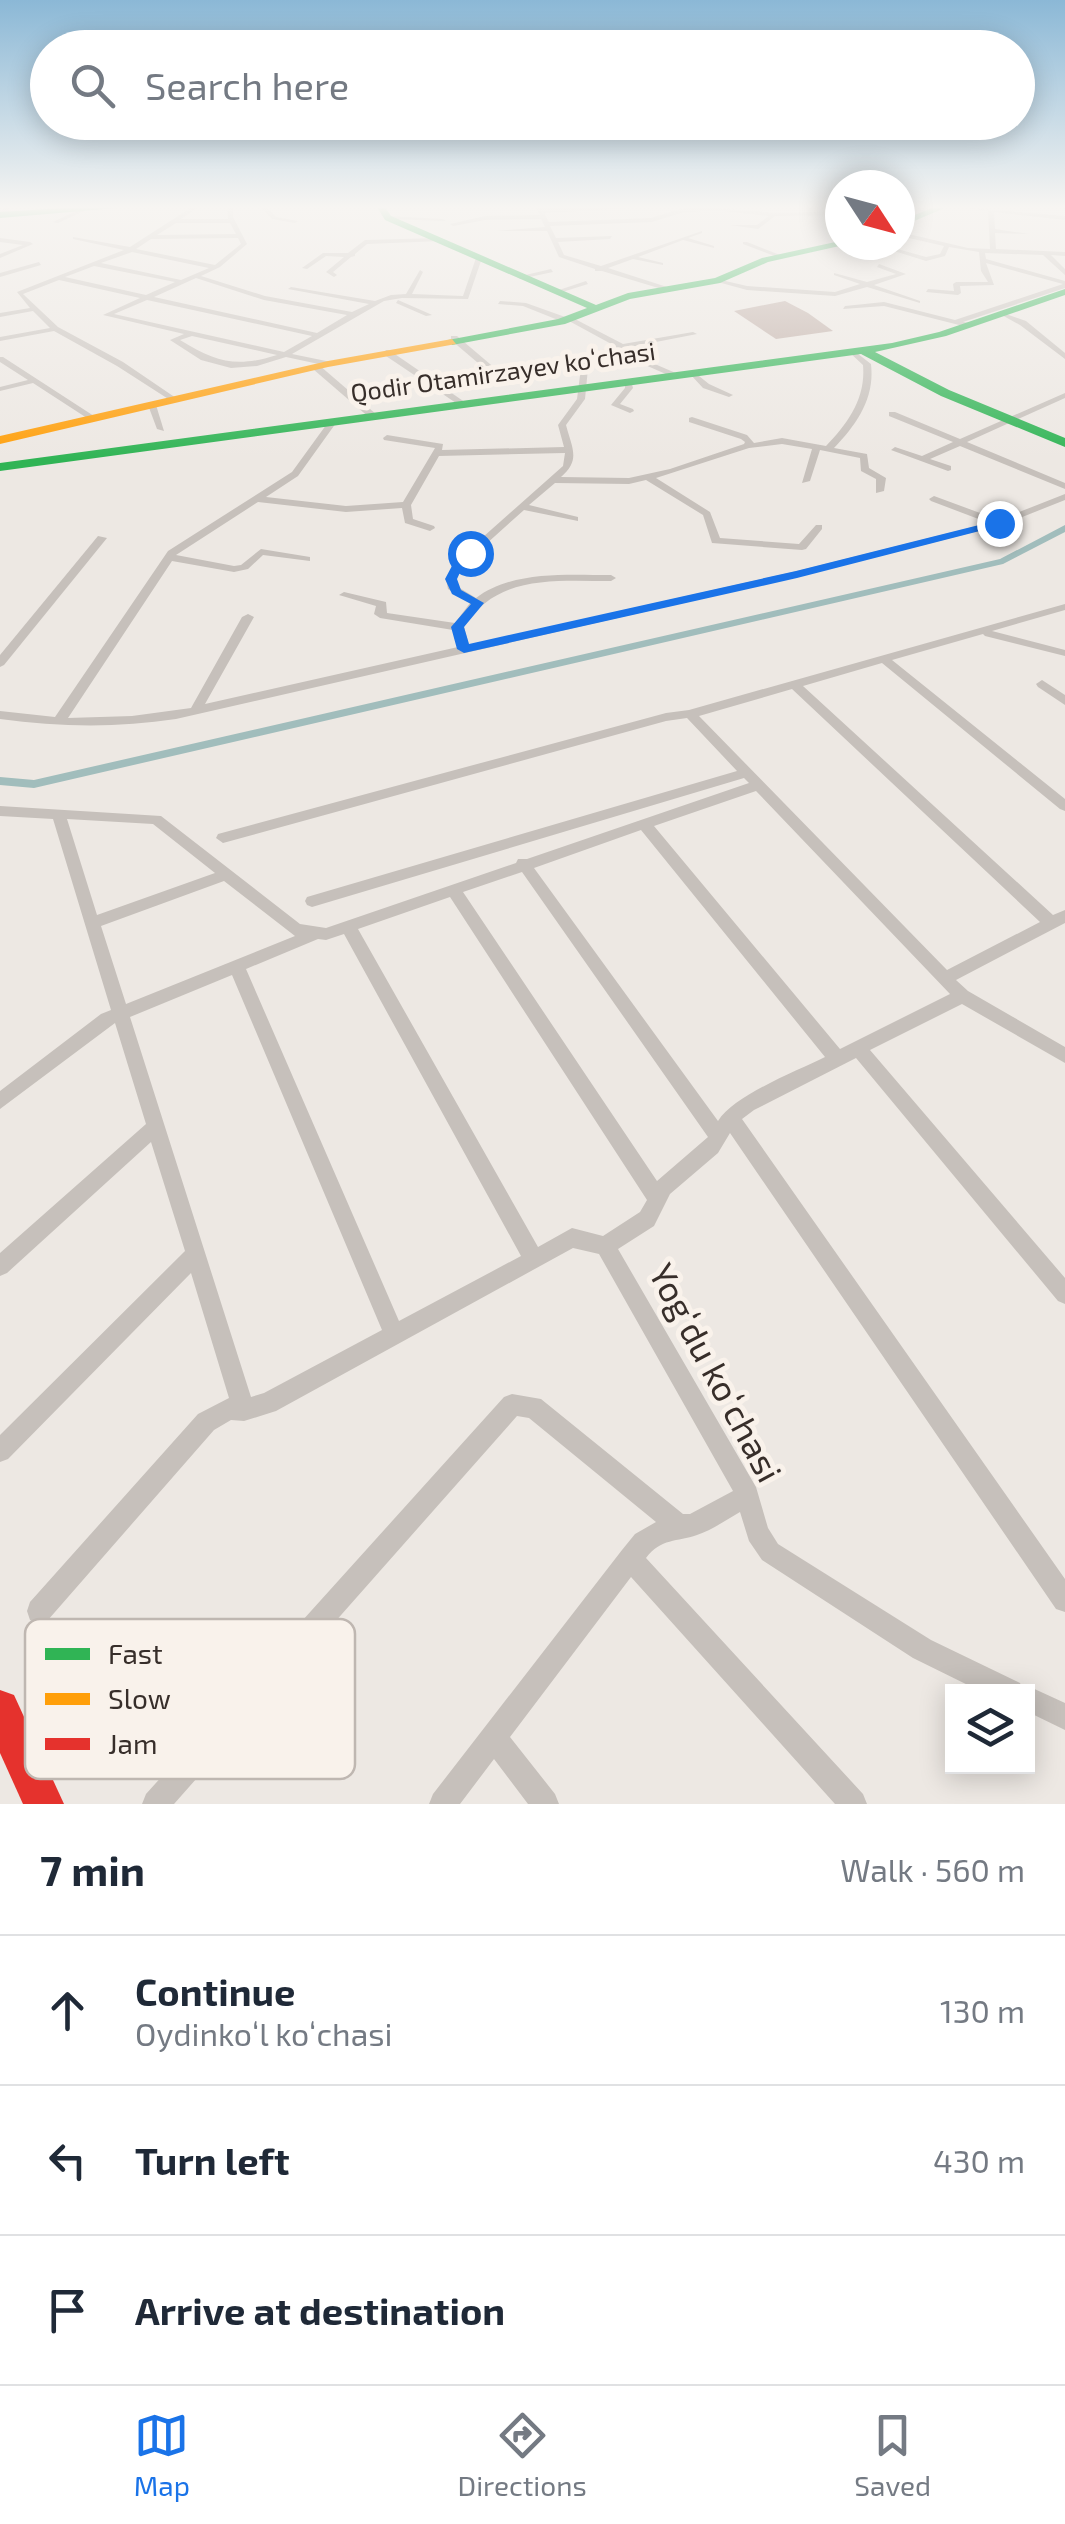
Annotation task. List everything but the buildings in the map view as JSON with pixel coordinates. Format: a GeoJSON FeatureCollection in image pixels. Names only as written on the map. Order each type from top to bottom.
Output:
{"type":"FeatureCollection","features":[{"type":"Feature","properties":{"kind":"street"},"geometry":{"type":"LineString","coordinates":[[20,291],[55,329],[120,364],[162,402],[161,429]]}},
{"type":"Feature","properties":{"kind":"street"},"geometry":{"type":"LineString","coordinates":[[116,291],[321,336]]}},
{"type":"Feature","properties":{"kind":"street"},"geometry":{"type":"LineString","coordinates":[[161,291],[107,314],[322,366],[374,417]]}},
{"type":"Feature","properties":{"kind":"street"},"geometry":{"type":"LineString","coordinates":[[243,291],[357,314]]}},
{"type":"Feature","properties":{"kind":"street"},"geometry":{"type":"LineString","coordinates":[[299,291],[377,303]]}},
{"type":"Feature","properties":{"kind":"street"},"geometry":{"type":"LineString","coordinates":[[406,298],[410,291]]}},
{"type":"Feature","properties":{"kind":"street"},"geometry":{"type":"LineString","coordinates":[[192,334],[174,340],[224,368],[286,355],[390,298],[464,298],[467,291]]}},
{"type":"Feature","properties":{"kind":"street"},"geometry":{"type":"LineString","coordinates":[[568,291],[595,308]]}},
{"type":"Feature","properties":{"kind":"street"},"geometry":{"type":"LineString","coordinates":[[2,437],[386,352],[568,320],[631,291]]}},
{"type":"Feature","properties":{"kind":"street"},"geometry":{"type":"LineString","coordinates":[[793,291],[844,291]]}},
{"type":"Feature","properties":{"kind":"street"},"geometry":{"type":"LineString","coordinates":[[889,291],[918,302]]}},
{"type":"Feature","properties":{"kind":"street"},"geometry":{"type":"LineString","coordinates":[[931,291],[957,291]]}},
{"type":"Feature","properties":{"kind":"street"},"geometry":{"type":"LineString","coordinates":[[390,298],[428,315]]}},
{"type":"Feature","properties":{"kind":"street"},"geometry":{"type":"LineString","coordinates":[[1036,298],[1024,322],[1065,357]]}},
{"type":"Feature","properties":{"kind":"street","name":"Qodir Otamirzayev koʻchasi"},"geometry":{"type":"LineString","coordinates":[[0,467],[858,351],[921,340],[1036,298]]}},
{"type":"Feature","properties":{"kind":"street"},"geometry":{"type":"LineString","coordinates":[[500,303],[527,304],[568,320],[620,348],[729,395]]}},
{"type":"Feature","properties":{"kind":"street"},"geometry":{"type":"LineString","coordinates":[[844,308],[880,304],[960,324]]}},
{"type":"Feature","properties":{"kind":"street"},"geometry":{"type":"LineString","coordinates":[[0,315],[35,309]]}},
{"type":"Feature","properties":{"kind":"street"},"geometry":{"type":"LineString","coordinates":[[0,339],[55,329]]}},
{"type":"Feature","properties":{"kind":"street"},"geometry":{"type":"LineString","coordinates":[[539,369],[692,334]]}},
{"type":"Feature","properties":{"kind":"street"},"geometry":{"type":"LineString","coordinates":[[454,338],[494,372]]}},
{"type":"Feature","properties":{"kind":"street"},"geometry":{"type":"LineString","coordinates":[[858,351],[1065,443]]}},
{"type":"Feature","properties":{"kind":"street"},"geometry":{"type":"LineString","coordinates":[[805,481],[823,448],[848,427],[869,384],[866,364],[858,351]]}},
{"type":"Feature","properties":{"kind":"street"},"geometry":{"type":"LineString","coordinates":[[386,352],[465,404]]}},
{"type":"Feature","properties":{"kind":"street"},"geometry":{"type":"LineString","coordinates":[[0,358],[93,418]]}},
{"type":"Feature","properties":{"kind":"street"},"geometry":{"type":"LineString","coordinates":[[478,603],[453,589],[453,573],[570,462],[562,425],[578,404],[586,359]]}},
{"type":"Feature","properties":{"kind":"street"},"geometry":{"type":"LineString","coordinates":[[0,389],[32,382]]}},
{"type":"Feature","properties":{"kind":"street"},"geometry":{"type":"LineString","coordinates":[[628,383],[629,388],[615,406],[630,411]]}},
{"type":"Feature","properties":{"kind":"street"},"geometry":{"type":"LineString","coordinates":[[922,459],[1065,395]]}},
{"type":"Feature","properties":{"kind":"street"},"geometry":{"type":"LineString","coordinates":[[892,414],[1065,486]]}},
{"type":"Feature","properties":{"kind":"street"},"geometry":{"type":"LineString","coordinates":[[692,420],[744,437],[750,440],[748,446]]}},
{"type":"Feature","properties":{"kind":"street"},"geometry":{"type":"LineString","coordinates":[[59,721],[169,558],[183,543],[296,474],[332,422]]}},
{"type":"Feature","properties":{"kind":"street"},"geometry":{"type":"LineString","coordinates":[[387,438],[438,445],[406,505],[408,521],[430,528]]}},
{"type":"Feature","properties":{"kind":"street"},"geometry":{"type":"LineString","coordinates":[[553,480],[594,483],[648,477],[748,446],[784,441],[864,456],[864,469],[880,477],[879,491]]}},
{"type":"Feature","properties":{"kind":"street"},"geometry":{"type":"LineString","coordinates":[[437,453],[568,450]]}},
{"type":"Feature","properties":{"kind":"street"},"geometry":{"type":"LineString","coordinates":[[895,450],[948,468]]}},
{"type":"Feature","properties":{"kind":"street"},"geometry":{"type":"LineString","coordinates":[[648,477],[708,514],[716,541],[802,548],[819,528]]}},
{"type":"Feature","properties":{"kind":"street"},"geometry":{"type":"LineString","coordinates":[[0,715],[59,721],[134,720],[196,710],[797,574],[999,523],[1065,497]]}},
{"type":"Feature","properties":{"kind":"street"},"geometry":{"type":"LineString","coordinates":[[258,499],[346,509],[406,505]]}},
{"type":"Feature","properties":{"kind":"street"},"geometry":{"type":"LineString","coordinates":[[934,499],[999,523]]}},
{"type":"Feature","properties":{"kind":"street"},"geometry":{"type":"LineString","coordinates":[[524,507],[575,519]]}},
{"type":"Feature","properties":{"kind":"street"},"geometry":{"type":"LineString","coordinates":[[0,663],[102,538]]}},
{"type":"Feature","properties":{"kind":"street"},"geometry":{"type":"LineString","coordinates":[[169,558],[228,569],[244,567],[261,552],[306,559]]}},
{"type":"Feature","properties":{"kind":"street"},"geometry":{"type":"LineString","coordinates":[[458,627],[478,603],[500,590],[540,577],[611,578]]}},
{"type":"Feature","properties":{"kind":"street"},"geometry":{"type":"LineString","coordinates":[[344,595],[382,604],[380,614],[384,616],[458,627]]}},
{"type":"Feature","properties":{"kind":"street"},"geometry":{"type":"LineString","coordinates":[[223,838],[674,715],[690,714],[1065,607]]}},
{"type":"Feature","properties":{"kind":"street"},"geometry":{"type":"LineString","coordinates":[[196,710],[248,617]]}},
{"type":"Feature","properties":{"kind":"street"},"geometry":{"type":"LineString","coordinates":[[458,627],[464,649]]}},
{"type":"Feature","properties":{"kind":"street"},"geometry":{"type":"LineString","coordinates":[[986,632],[1065,653]]}},
{"type":"Feature","properties":{"kind":"street"},"geometry":{"type":"LineString","coordinates":[[885,660],[1065,806]]}},
{"type":"Feature","properties":{"kind":"street"},"geometry":{"type":"LineString","coordinates":[[1042,684],[1065,701]]}},
{"type":"Feature","properties":{"kind":"street"},"geometry":{"type":"LineString","coordinates":[[795,685],[1058,919],[945,978]]}},
{"type":"Feature","properties":{"kind":"street"},"geometry":{"type":"LineString","coordinates":[[690,714],[962,996],[1065,1056]]}},
{"type":"Feature","properties":{"kind":"street"},"geometry":{"type":"LineString","coordinates":[[312,901],[746,773]]}},
{"type":"Feature","properties":{"kind":"street"},"geometry":{"type":"LineString","coordinates":[[0,1102],[87,1032],[119,1014],[236,965],[312,934],[350,928],[523,864],[758,785]]}},
{"type":"Feature","properties":{"kind":"street"},"geometry":{"type":"LineString","coordinates":[[0,810],[156,820],[296,930],[312,934]]}},
{"type":"Feature","properties":{"kind":"street"},"geometry":{"type":"LineString","coordinates":[[59,816],[193,1257],[244,1410]]}},
{"type":"Feature","properties":{"kind":"street"},"geometry":{"type":"LineString","coordinates":[[644,824],[836,1057]]}},
{"type":"Feature","properties":{"kind":"street"},"geometry":{"type":"LineString","coordinates":[[523,864],[725,1127],[1065,1600]]}},
{"type":"Feature","properties":{"kind":"street"},"geometry":{"type":"LineString","coordinates":[[92,923],[226,875]]}},
{"type":"Feature","properties":{"kind":"street"},"geometry":{"type":"LineString","coordinates":[[453,890],[658,1200]]}},
{"type":"Feature","properties":{"kind":"street"},"geometry":{"type":"LineString","coordinates":[[350,928],[534,1260]]}},
{"type":"Feature","properties":{"kind":"street"},"geometry":{"type":"LineString","coordinates":[[236,965],[395,1335]]}},
{"type":"Feature","properties":{"kind":"street"},"geometry":{"type":"LineString","coordinates":[[39,1611],[206,1422],[229,1409],[268,1404],[572,1238],[606,1246],[647,1219],[671,1180],[767,1091],[962,996]]}},
{"type":"Feature","properties":{"kind":"street"},"geometry":{"type":"LineString","coordinates":[[857,1047],[1065,1294]]}},
{"type":"Feature","properties":{"kind":"street"},"geometry":{"type":"LineString","coordinates":[[0,1266],[154,1128]]}},
{"type":"Feature","properties":{"kind":"street","name":"Yogʻdu koʻchasi"},"geometry":{"type":"LineString","coordinates":[[606,1246],[748,1495],[757,1533],[770,1552],[922,1649],[994,1684]]}},
{"type":"Feature","properties":{"kind":"street"},"geometry":{"type":"LineString","coordinates":[[0,1451],[193,1257]]}},
{"type":"Feature","properties":{"kind":"street"},"geometry":{"type":"LineString","coordinates":[[321,1619],[512,1405],[533,1407],[680,1528]]}},
{"type":"Feature","properties":{"kind":"street"},"geometry":{"type":"LineString","coordinates":[[442,1804],[630,1558],[656,1532],[693,1525],[748,1495]]}},
{"type":"Feature","properties":{"kind":"street"},"geometry":{"type":"LineString","coordinates":[[630,1558],[853,1804]]}},
{"type":"Feature","properties":{"kind":"street"},"geometry":{"type":"LineString","coordinates":[[1035,1702],[1065,1717]]}},
{"type":"Feature","properties":{"kind":"street"},"geometry":{"type":"LineString","coordinates":[[0,1709],[25,1763]]}},
{"type":"Feature","properties":{"kind":"street"},"geometry":{"type":"LineString","coordinates":[[494,1736],[545,1804]]}},
{"type":"Feature","properties":{"kind":"street"},"geometry":{"type":"LineString","coordinates":[[32,1779],[44,1804]]}},
{"type":"Feature","properties":{"kind":"street"},"geometry":{"type":"LineString","coordinates":[[156,1804],[178,1779]]}},
{"type":"Feature","properties":{"kind":"waterway"},"geometry":{"type":"LineString","coordinates":[[0,781],[34,784],[1003,561],[1065,528]]}},
{"type":"Feature","properties":{"kind":"traffic: fast"},"geometry":{"type":"LineString","coordinates":[[556,291],[595,308]]}},
{"type":"Feature","properties":{"kind":"traffic: fast"},"geometry":{"type":"LineString","coordinates":[[452,342],[561,322],[628,296],[657,291]]}},
{"type":"Feature","properties":{"kind":"traffic: fast"},"geometry":{"type":"LineString","coordinates":[[0,467],[892,346],[942,334],[1065,292]]}},
{"type":"Feature","properties":{"kind":"traffic: fast"},"geometry":{"type":"LineString","coordinates":[[863,350],[945,393],[1065,443]]}},
{"type":"Feature","properties":{"kind":"traffic: slow"},"geometry":{"type":"LineString","coordinates":[[0,440],[328,364],[452,342]]}},
{"type":"Feature","properties":{"kind":"traffic: jam"},"geometry":{"type":"LineString","coordinates":[[0,1709],[25,1763]]}},
{"type":"Feature","properties":{"kind":"traffic: jam"},"geometry":{"type":"LineString","coordinates":[[32,1779],[44,1804]]}},
{"type":"Feature","properties":{"kind":"route"},"geometry":{"type":"LineString","coordinates":[[470,553],[456,566],[451,579],[456,592],[478,603],[463,616],[458,627],[464,649],[797,574],[999,523]]}}]}
